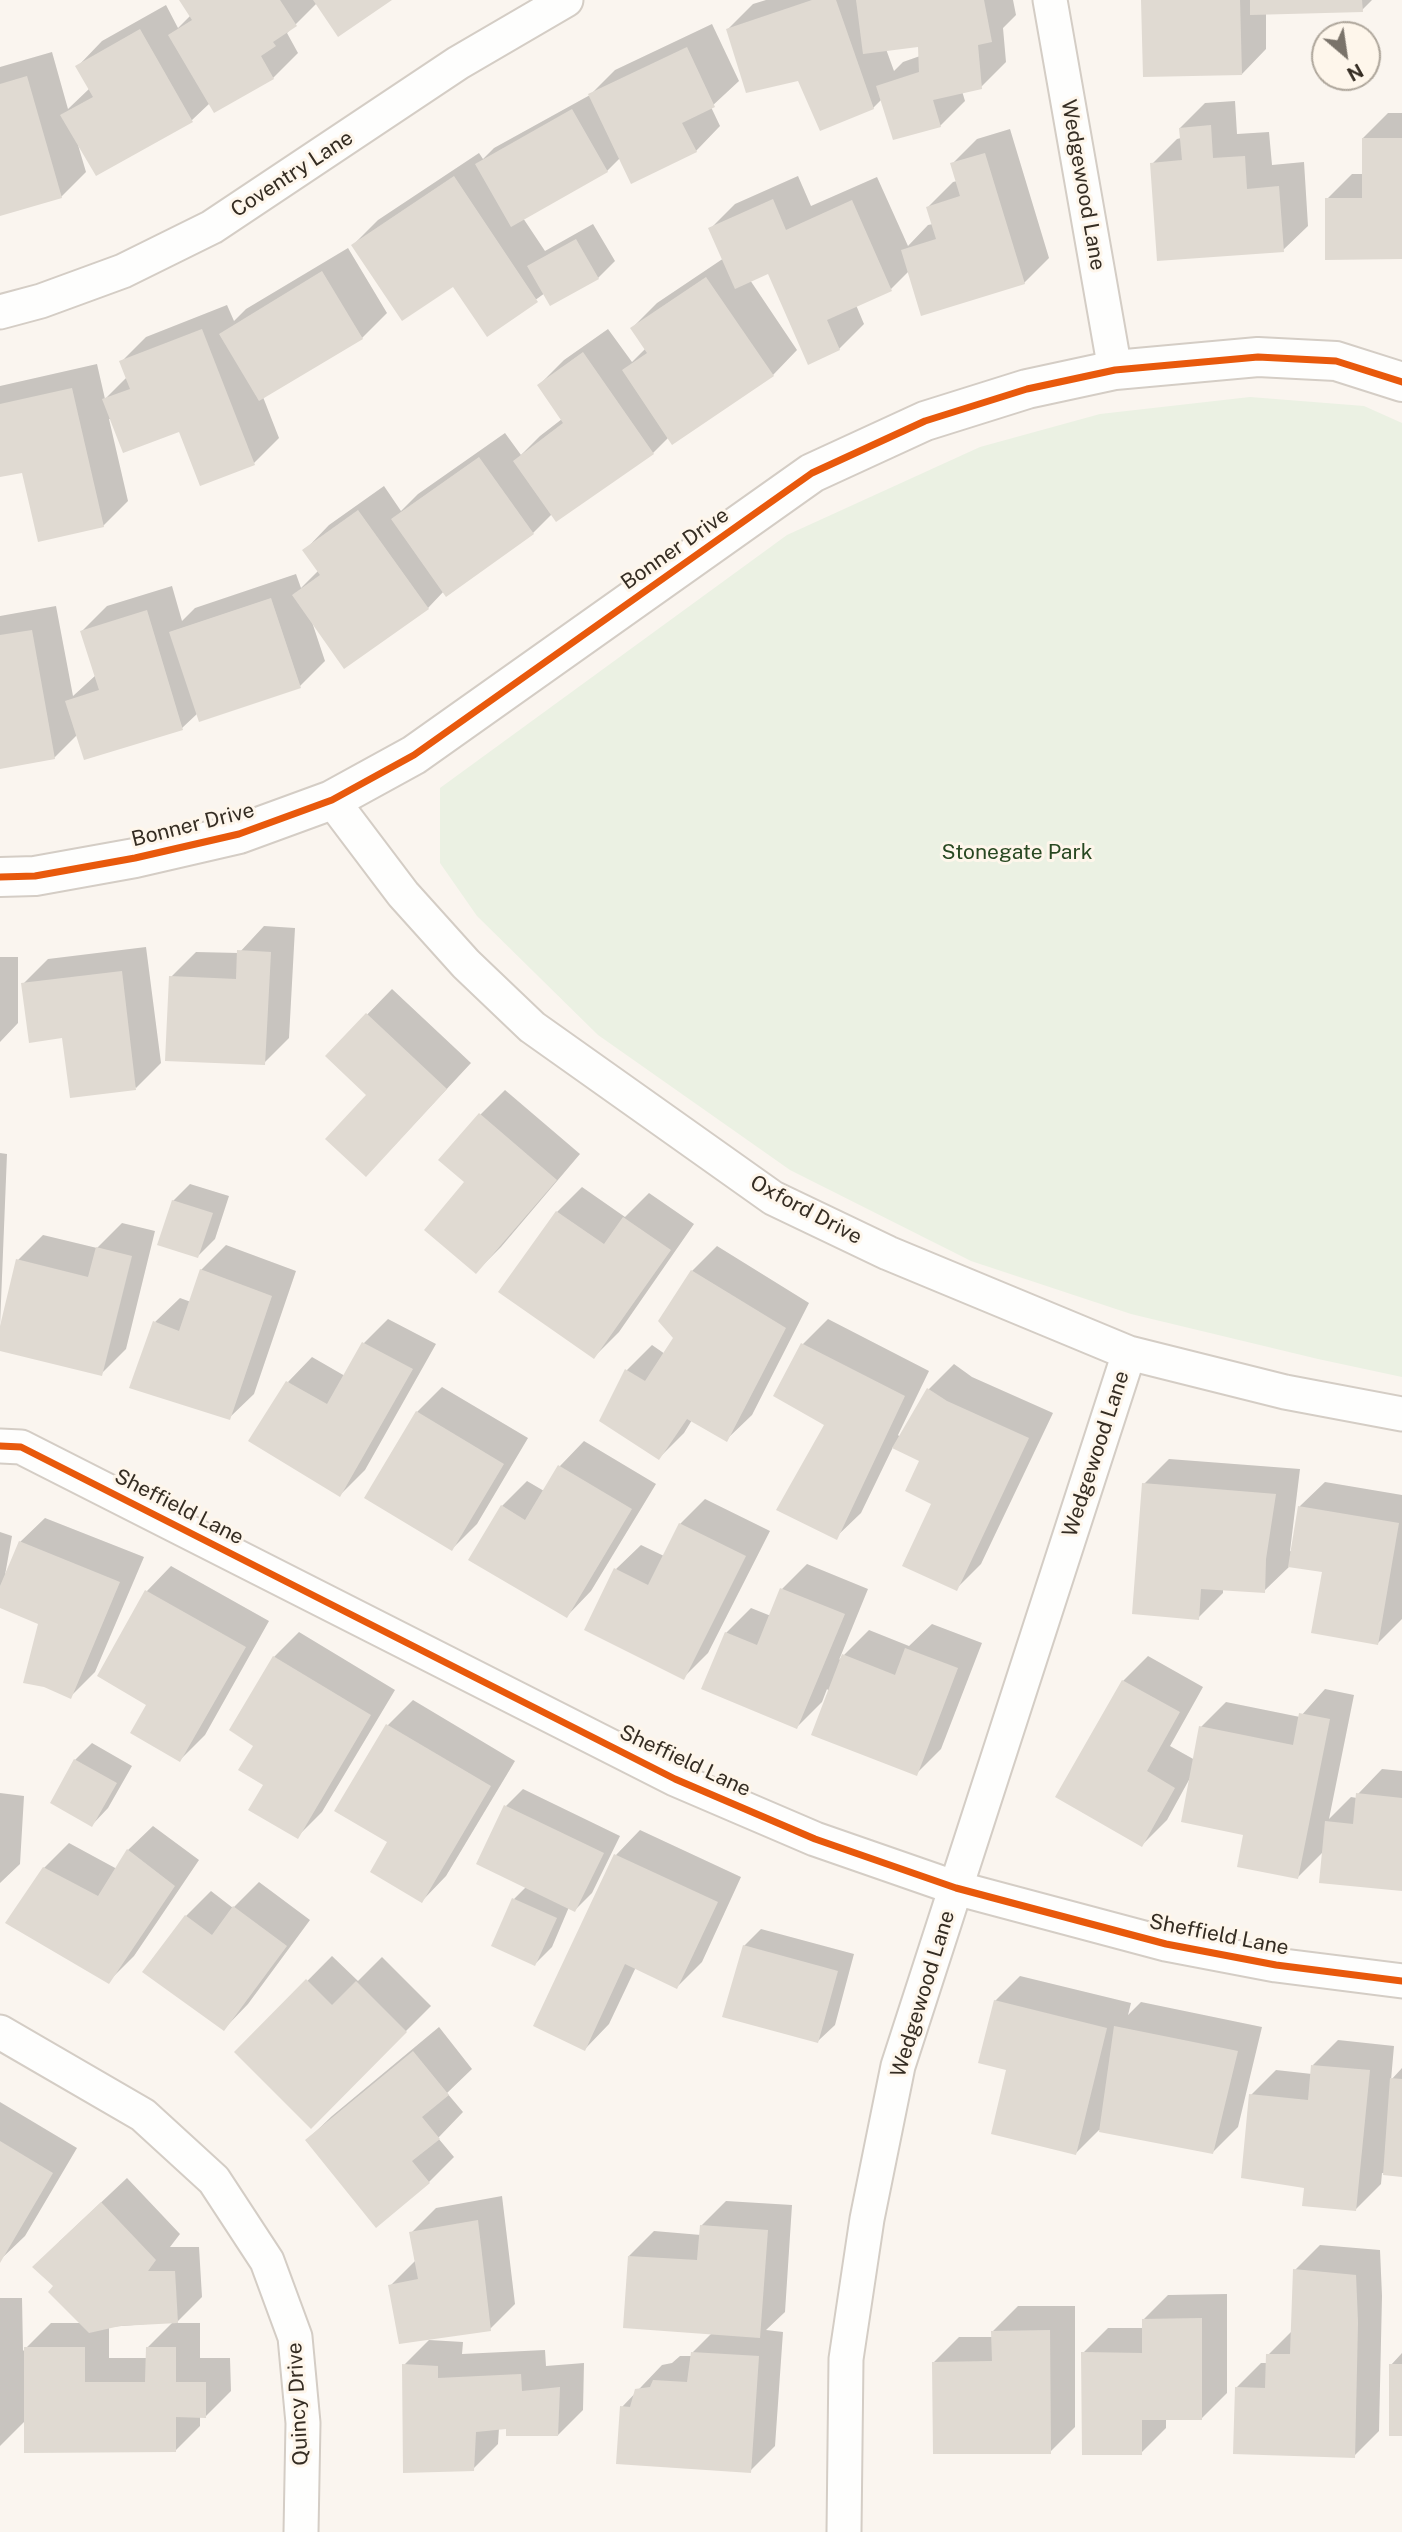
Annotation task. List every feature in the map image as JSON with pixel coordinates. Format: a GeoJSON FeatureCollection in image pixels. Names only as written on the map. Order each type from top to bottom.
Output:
{"type":"FeatureCollection","features":[{"type":"Feature","properties":{"kind":"street","name":"Coventry Lane"},"geometry":{"type":"LineString","coordinates":[[0,312],[41,301],[123,271],[212,227],[458,63],[566,0]]}},
{"type":"Feature","properties":{"kind":"street","name":"Wedgewood Lane"},"geometry":{"type":"LineString","coordinates":[[1050,0],[1115,370]]}},
{"type":"Feature","properties":{"kind":"street","name":"Bonner Drive"},"geometry":{"type":"LineString","coordinates":[[0,877],[35,876],[213,841],[332,800],[414,755],[812,473],[925,421],[1027,389],[1115,370],[1258,357],[1336,361],[1402,382]]}},
{"type":"Feature","properties":{"kind":"street","name":"Oxford Drive"},"geometry":{"type":"LineString","coordinates":[[332,800],[403,894],[466,964],[532,1027],[773,1198],[888,1253],[1129,1353],[1285,1392],[1402,1414]]}},
{"type":"Feature","properties":{"kind":"street","name":"Wedgewood Lane"},"geometry":{"type":"LineString","coordinates":[[844,2532],[846,2359],[867,2219],[898,2066],[1129,1353]]}},
{"type":"Feature","properties":{"kind":"street","name":"Sheffield Lane"},"geometry":{"type":"LineString","coordinates":[[0,1446],[21,1447],[675,1779],[815,1839],[957,1888],[1166,1944],[1276,1965],[1402,1981]]}},
{"type":"Feature","properties":{"kind":"street","name":"Quincy Drive"},"geometry":{"type":"LineString","coordinates":[[0,2032],[143,2115],[214,2180],[267,2261],[295,2337],[303,2423],[301,2532]]}},
{"type":"Feature","properties":{"kind":"green space","name":"Stonegate Park"},"geometry":{"type":"Polygon","coordinates":[[[1250,397],[1364,406],[1402,423],[1402,1377],[1131,1314],[971,1261],[790,1170],[598,1035],[477,916],[440,863],[440,788],[787,535],[980,447],[1100,414],[1250,397]]]}},
{"type":"Feature","properties":{"kind":"building"},"geometry":{"type":"Polygon","coordinates":[[[179,0],[280,0],[297,26],[273,42],[276,46],[261,56],[274,79],[214,113],[168,35],[192,20],[179,0]]]}},
{"type":"Feature","properties":{"kind":"building"},"geometry":{"type":"Polygon","coordinates":[[[313,0],[392,0],[338,37],[313,0]]]}},
{"type":"Feature","properties":{"kind":"building"},"geometry":{"type":"Polygon","coordinates":[[[812,0],[836,0],[874,109],[820,131],[798,81],[746,93],[726,29],[812,0]]]}},
{"type":"Feature","properties":{"kind":"building"},"geometry":{"type":"Polygon","coordinates":[[[856,0],[984,0],[992,42],[978,45],[982,89],[933,100],[941,127],[893,140],[876,86],[919,72],[918,47],[863,54],[856,0]]]}},
{"type":"Feature","properties":{"kind":"building"},"geometry":{"type":"Polygon","coordinates":[[[1141,0],[1240,0],[1242,75],[1143,77],[1141,0]]]}},
{"type":"Feature","properties":{"kind":"building"},"geometry":{"type":"Polygon","coordinates":[[[1250,0],[1362,0],[1363,12],[1250,15],[1250,0]]]}},
{"type":"Feature","properties":{"kind":"building"},"geometry":{"type":"Polygon","coordinates":[[[140,29],[193,122],[96,176],[60,115],[93,97],[75,66],[140,29]]]}},
{"type":"Feature","properties":{"kind":"building"},"geometry":{"type":"Polygon","coordinates":[[[687,47],[715,107],[682,123],[697,152],[631,184],[588,94],[687,47]]]}},
{"type":"Feature","properties":{"kind":"building"},"geometry":{"type":"Polygon","coordinates":[[[27,76],[62,198],[0,216],[0,84],[27,76]]]}},
{"type":"Feature","properties":{"kind":"building"},"geometry":{"type":"Polygon","coordinates":[[[572,109],[608,172],[511,227],[475,164],[572,109]]]}},
{"type":"Feature","properties":{"kind":"building"},"geometry":{"type":"Polygon","coordinates":[[[1211,125],[1213,158],[1245,156],[1247,189],[1279,186],[1284,252],[1157,261],[1150,163],[1182,160],[1179,128],[1211,125]]]}},
{"type":"Feature","properties":{"kind":"building"},"geometry":{"type":"Polygon","coordinates":[[[1362,138],[1402,138],[1402,259],[1325,260],[1325,198],[1362,198],[1362,138]]]}},
{"type":"Feature","properties":{"kind":"building"},"geometry":{"type":"Polygon","coordinates":[[[985,153],[1025,284],[921,316],[901,250],[936,239],[926,207],[960,196],[950,163],[985,153]]]}},
{"type":"Feature","properties":{"kind":"building"},"geometry":{"type":"Polygon","coordinates":[[[454,176],[538,302],[487,337],[453,287],[402,321],[351,245],[454,176]]]}},
{"type":"Feature","properties":{"kind":"building"},"geometry":{"type":"Polygon","coordinates":[[[773,199],[786,230],[852,200],[892,291],[827,320],[840,350],[808,365],[768,274],[735,289],[708,228],[773,199]]]}},
{"type":"Feature","properties":{"kind":"building"},"geometry":{"type":"Polygon","coordinates":[[[576,239],[599,279],[550,306],[527,266],[576,239]]]}},
{"type":"Feature","properties":{"kind":"building"},"geometry":{"type":"Polygon","coordinates":[[[322,271],[363,339],[259,401],[219,334],[322,271]]]}},
{"type":"Feature","properties":{"kind":"building"},"geometry":{"type":"Polygon","coordinates":[[[706,277],[774,376],[672,445],[622,370],[647,353],[630,328],[706,277]]]}},
{"type":"Feature","properties":{"kind":"building"},"geometry":{"type":"Polygon","coordinates":[[[202,329],[255,465],[200,486],[179,432],[123,453],[102,399],[130,389],[119,361],[202,329]]]}},
{"type":"Feature","properties":{"kind":"building"},"geometry":{"type":"Polygon","coordinates":[[[583,352],[654,454],[556,522],[513,461],[563,423],[537,385],[583,352]]]}},
{"type":"Feature","properties":{"kind":"building"},"geometry":{"type":"Polygon","coordinates":[[[72,388],[104,527],[38,542],[22,473],[0,477],[0,404],[72,388]]]}},
{"type":"Feature","properties":{"kind":"building"},"geometry":{"type":"Polygon","coordinates":[[[479,457],[534,534],[446,597],[391,519],[479,457]]]}},
{"type":"Feature","properties":{"kind":"building"},"geometry":{"type":"Polygon","coordinates":[[[358,510],[429,609],[344,669],[292,595],[320,575],[302,550],[358,510]]]}},
{"type":"Feature","properties":{"kind":"building"},"geometry":{"type":"Polygon","coordinates":[[[271,598],[301,688],[199,722],[169,632],[271,598]]]}},
{"type":"Feature","properties":{"kind":"building"},"geometry":{"type":"Polygon","coordinates":[[[147,610],[183,730],[84,760],[65,701],[99,690],[80,631],[147,610]]]}},
{"type":"Feature","properties":{"kind":"building"},"geometry":{"type":"Polygon","coordinates":[[[32,630],[55,759],[0,769],[0,635],[32,630]]]}},
{"type":"Feature","properties":{"kind":"building"},"geometry":{"type":"Polygon","coordinates":[[[237,950],[271,952],[265,1065],[165,1061],[169,976],[236,979],[237,950]]]}},
{"type":"Feature","properties":{"kind":"building"},"geometry":{"type":"Polygon","coordinates":[[[122,971],[136,1090],[70,1098],[62,1038],[29,1043],[21,983],[122,971]]]}},
{"type":"Feature","properties":{"kind":"building"},"geometry":{"type":"Polygon","coordinates":[[[366,1013],[447,1089],[366,1177],[325,1139],[366,1095],[325,1056],[366,1013]]]}},
{"type":"Feature","properties":{"kind":"building"},"geometry":{"type":"Polygon","coordinates":[[[479,1113],[557,1180],[476,1274],[424,1230],[464,1182],[438,1160],[479,1113]]]}},
{"type":"Feature","properties":{"kind":"building"},"geometry":{"type":"Polygon","coordinates":[[[172,1200],[213,1213],[198,1258],[157,1245],[172,1200]]]}},
{"type":"Feature","properties":{"kind":"building"},"geometry":{"type":"Polygon","coordinates":[[[556,1211],[604,1244],[623,1217],[671,1250],[594,1359],[498,1292],[556,1211]]]}},
{"type":"Feature","properties":{"kind":"building"},"geometry":{"type":"Polygon","coordinates":[[[96,1247],[132,1256],[102,1376],[0,1351],[0,1326],[16,1259],[88,1277],[96,1247]]]}},
{"type":"Feature","properties":{"kind":"building"},"geometry":{"type":"Polygon","coordinates":[[[200,1269],[272,1296],[230,1420],[129,1388],[153,1321],[179,1331],[200,1269]]]}},
{"type":"Feature","properties":{"kind":"building"},"geometry":{"type":"Polygon","coordinates":[[[691,1270],[786,1328],[727,1442],[687,1419],[659,1460],[599,1421],[625,1369],[645,1381],[673,1338],[658,1321],[691,1270]]]}},
{"type":"Feature","properties":{"kind":"building"},"geometry":{"type":"Polygon","coordinates":[[[362,1342],[413,1369],[340,1497],[248,1441],[286,1381],[327,1404],[362,1342]]]}},
{"type":"Feature","properties":{"kind":"building"},"geometry":{"type":"Polygon","coordinates":[[[801,1343],[905,1396],[837,1540],[776,1510],[824,1425],[773,1396],[801,1343]]]}},
{"type":"Feature","properties":{"kind":"building"},"geometry":{"type":"Polygon","coordinates":[[[927,1388],[947,1401],[1029,1438],[957,1591],[902,1566],[931,1504],[905,1491],[919,1461],[892,1448],[927,1388]]]}},
{"type":"Feature","properties":{"kind":"building"},"geometry":{"type":"Polygon","coordinates":[[[416,1411],[504,1464],[452,1551],[364,1498],[416,1411]]]}},
{"type":"Feature","properties":{"kind":"building"},"geometry":{"type":"Polygon","coordinates":[[[558,1465],[632,1509],[567,1618],[468,1560],[501,1505],[525,1520],[558,1465]]]}},
{"type":"Feature","properties":{"kind":"building"},"geometry":{"type":"Polygon","coordinates":[[[1142,1483],[1276,1494],[1266,1559],[1265,1593],[1201,1589],[1199,1620],[1132,1614],[1142,1483]]]}},
{"type":"Feature","properties":{"kind":"building"},"geometry":{"type":"Polygon","coordinates":[[[1298,1506],[1399,1523],[1378,1645],[1311,1633],[1322,1572],[1288,1567],[1298,1506]]]}},
{"type":"Feature","properties":{"kind":"building"},"geometry":{"type":"Polygon","coordinates":[[[679,1523],[746,1556],[684,1680],[584,1630],[614,1568],[648,1585],[679,1523]]]}},
{"type":"Feature","properties":{"kind":"building"},"geometry":{"type":"Polygon","coordinates":[[[19,1541],[120,1582],[71,1699],[44,1687],[23,1683],[38,1624],[0,1608],[0,1586],[19,1541]]]}},
{"type":"Feature","properties":{"kind":"building"},"geometry":{"type":"Polygon","coordinates":[[[780,1588],[845,1614],[797,1729],[701,1689],[725,1632],[757,1645],[780,1588]]]}},
{"type":"Feature","properties":{"kind":"building"},"geometry":{"type":"Polygon","coordinates":[[[145,1590],[246,1647],[180,1762],[130,1733],[146,1705],[97,1676],[145,1590]]]}},
{"type":"Feature","properties":{"kind":"building"},"geometry":{"type":"Polygon","coordinates":[[[905,1648],[958,1668],[917,1776],[811,1735],[842,1654],[895,1675],[905,1648]]]}},
{"type":"Feature","properties":{"kind":"building"},"geometry":{"type":"Polygon","coordinates":[[[273,1656],[371,1715],[298,1839],[248,1810],[263,1785],[238,1770],[253,1746],[229,1730],[273,1656]]]}},
{"type":"Feature","properties":{"kind":"building"},"geometry":{"type":"Polygon","coordinates":[[[1122,1680],[1180,1712],[1147,1771],[1175,1788],[1142,1847],[1055,1797],[1122,1680]]]}},
{"type":"Feature","properties":{"kind":"building"},"geometry":{"type":"Polygon","coordinates":[[[1299,1713],[1330,1719],[1298,1879],[1237,1867],[1243,1835],[1181,1822],[1199,1726],[1293,1745],[1299,1713]]]}},
{"type":"Feature","properties":{"kind":"building"},"geometry":{"type":"Polygon","coordinates":[[[386,1724],[491,1786],[422,1903],[370,1872],[387,1842],[334,1811],[386,1724]]]}},
{"type":"Feature","properties":{"kind":"building"},"geometry":{"type":"Polygon","coordinates":[[[74,1759],[117,1783],[92,1827],[50,1803],[74,1759]]]}},
{"type":"Feature","properties":{"kind":"building"},"geometry":{"type":"Polygon","coordinates":[[[1356,1793],[1402,1798],[1402,1891],[1319,1883],[1325,1821],[1353,1824],[1356,1793]]]}},
{"type":"Feature","properties":{"kind":"building"},"geometry":{"type":"Polygon","coordinates":[[[504,1805],[604,1853],[575,1912],[476,1864],[504,1805]]]}},
{"type":"Feature","properties":{"kind":"building"},"geometry":{"type":"Polygon","coordinates":[[[127,1849],[175,1886],[109,1984],[5,1923],[43,1867],[98,1896],[127,1849]]]}},
{"type":"Feature","properties":{"kind":"building"},"geometry":{"type":"Polygon","coordinates":[[[614,1854],[718,1902],[677,1989],[625,1964],[585,2051],[533,2026],[614,1854]]]}},
{"type":"Feature","properties":{"kind":"building"},"geometry":{"type":"Polygon","coordinates":[[[512,1898],[557,1918],[535,1966],[491,1946],[512,1898]]]}},
{"type":"Feature","properties":{"kind":"building"},"geometry":{"type":"Polygon","coordinates":[[[233,1906],[287,1946],[224,2031],[142,1972],[185,1915],[212,1935],[233,1906]]]}},
{"type":"Feature","properties":{"kind":"building"},"geometry":{"type":"Polygon","coordinates":[[[743,1945],[838,1971],[818,2043],[722,2017],[743,1945]]]}},
{"type":"Feature","properties":{"kind":"building"},"geometry":{"type":"Polygon","coordinates":[[[306,1979],[332,2005],[356,1981],[407,2032],[311,2129],[234,2052],[306,1979]]]}},
{"type":"Feature","properties":{"kind":"building"},"geometry":{"type":"Polygon","coordinates":[[[994,2000],[1107,2028],[1076,2155],[991,2134],[1006,2070],[978,2063],[994,2000]]]}},
{"type":"Feature","properties":{"kind":"building"},"geometry":{"type":"Polygon","coordinates":[[[1114,2026],[1238,2051],[1213,2154],[1099,2132],[1114,2026]]]}},
{"type":"Feature","properties":{"kind":"building"},"geometry":{"type":"Polygon","coordinates":[[[413,2051],[449,2095],[422,2117],[440,2139],[412,2161],[430,2183],[376,2228],[305,2140],[413,2051]]]}},
{"type":"Feature","properties":{"kind":"building"},"geometry":{"type":"Polygon","coordinates":[[[1311,2065],[1370,2070],[1356,2211],[1302,2206],[1304,2188],[1241,2178],[1249,2094],[1308,2100],[1311,2065]]]}},
{"type":"Feature","properties":{"kind":"building"},"geometry":{"type":"Polygon","coordinates":[[[1390,2078],[1402,2079],[1402,2177],[1383,2175],[1390,2078]]]}},
{"type":"Feature","properties":{"kind":"building"},"geometry":{"type":"Polygon","coordinates":[[[0,2141],[53,2173],[0,2263],[0,2141]]]}},
{"type":"Feature","properties":{"kind":"building"},"geometry":{"type":"Polygon","coordinates":[[[101,2202],[156,2260],[148,2271],[175,2271],[178,2323],[120,2326],[89,2333],[48,2292],[53,2286],[32,2267],[101,2202]]]}},
{"type":"Feature","properties":{"kind":"building"},"geometry":{"type":"Polygon","coordinates":[[[478,2220],[491,2331],[399,2344],[388,2285],[418,2279],[409,2232],[478,2220]]]}},
{"type":"Feature","properties":{"kind":"building"},"geometry":{"type":"Polygon","coordinates":[[[700,2225],[768,2230],[760,2338],[623,2328],[628,2256],[697,2260],[700,2225]]]}},
{"type":"Feature","properties":{"kind":"building"},"geometry":{"type":"Polygon","coordinates":[[[1293,2269],[1356,2275],[1358,2322],[1355,2458],[1233,2454],[1235,2387],[1265,2388],[1266,2354],[1290,2354],[1293,2269]]]}},
{"type":"Feature","properties":{"kind":"building"},"geometry":{"type":"Polygon","coordinates":[[[1202,2318],[1202,2420],[1142,2420],[1142,2455],[1082,2455],[1081,2352],[1142,2353],[1142,2319],[1202,2318]]]}},
{"type":"Feature","properties":{"kind":"building"},"geometry":{"type":"Polygon","coordinates":[[[1050,2330],[1051,2454],[933,2454],[932,2362],[992,2361],[991,2331],[1050,2330]]]}},
{"type":"Feature","properties":{"kind":"building"},"geometry":{"type":"Polygon","coordinates":[[[24,2347],[85,2347],[85,2382],[145,2382],[146,2347],[176,2347],[176,2382],[206,2382],[206,2418],[176,2417],[176,2452],[24,2453],[24,2347]]]}},
{"type":"Feature","properties":{"kind":"building"},"geometry":{"type":"Polygon","coordinates":[[[691,2352],[759,2356],[751,2473],[616,2464],[620,2406],[630,2407],[635,2389],[650,2387],[653,2380],[687,2382],[691,2352]]]}},
{"type":"Feature","properties":{"kind":"building"},"geometry":{"type":"Polygon","coordinates":[[[402,2364],[438,2366],[438,2378],[521,2374],[522,2391],[560,2387],[558,2436],[506,2436],[506,2429],[476,2432],[474,2471],[403,2473],[402,2364]]]}},
{"type":"Feature","properties":{"kind":"building"},"geometry":{"type":"Polygon","coordinates":[[[1389,2364],[1402,2364],[1402,2436],[1389,2436],[1389,2364]]]}},
{"type":"Feature","properties":{"kind":"cycle path"},"geometry":{"type":"LineString","coordinates":[[0,877],[35,876],[135,858],[239,834],[332,800],[414,755],[812,473],[925,421],[1027,389],[1115,370],[1258,357],[1336,361],[1402,382]]}},
{"type":"Feature","properties":{"kind":"cycle path"},"geometry":{"type":"LineString","coordinates":[[0,1446],[21,1447],[675,1779],[815,1839],[956,1888],[1166,1944],[1276,1965],[1402,1981]]}}]}
